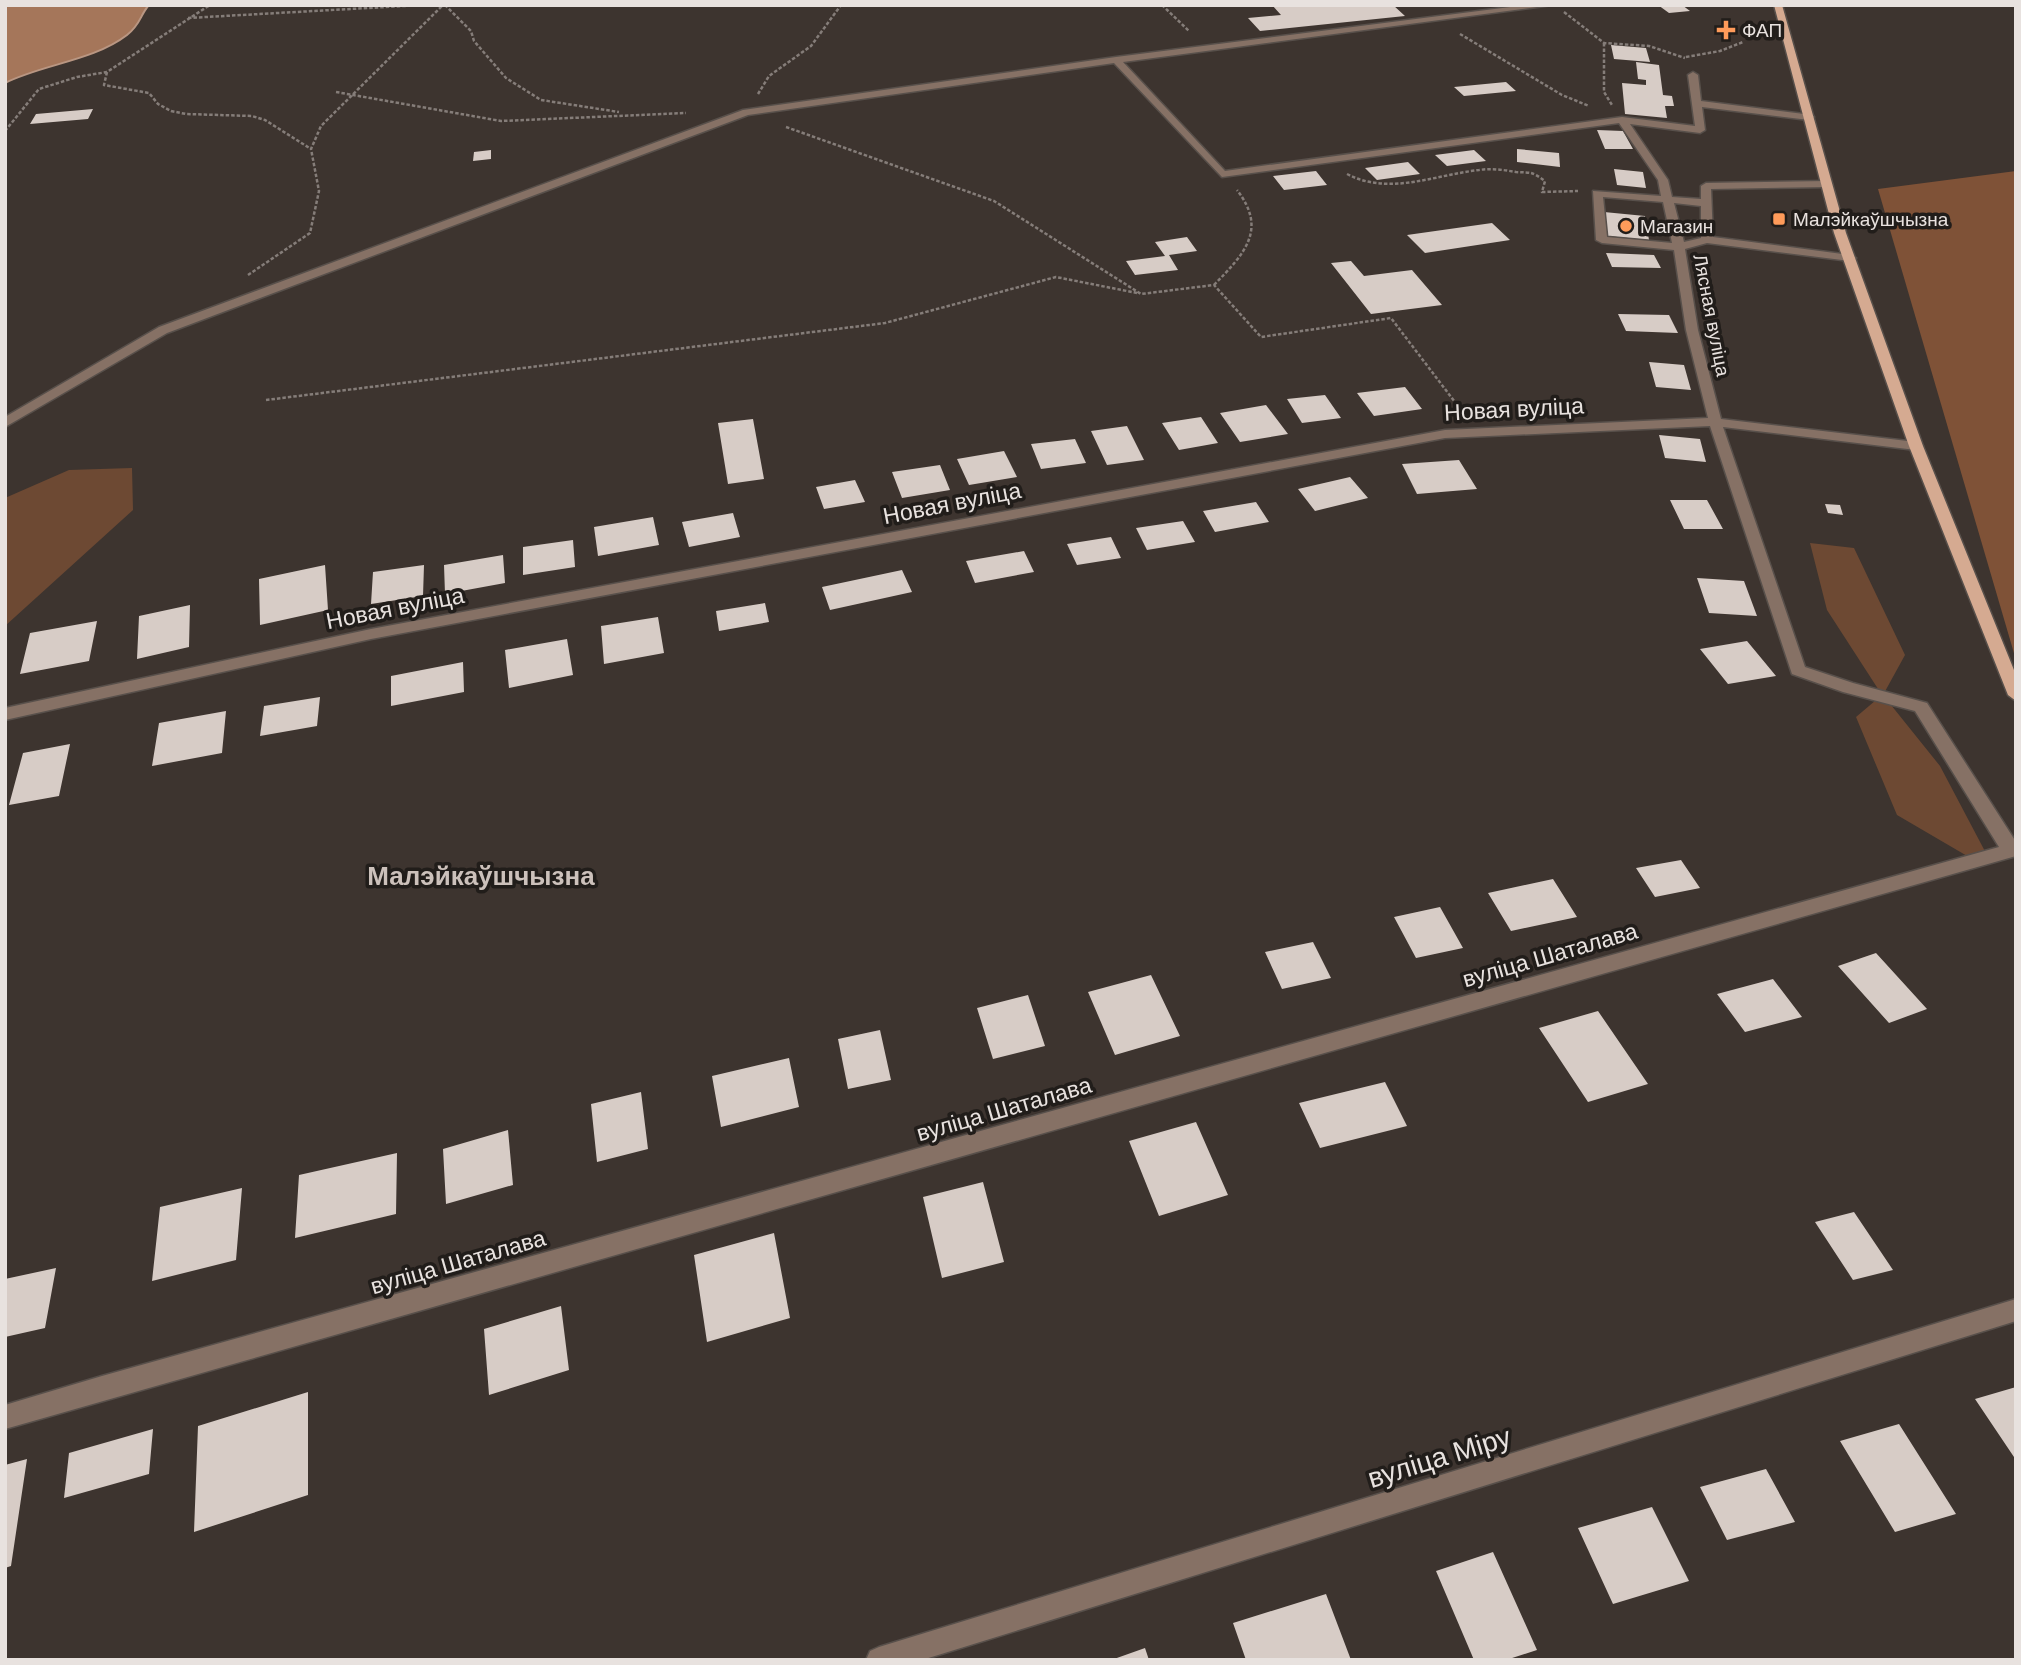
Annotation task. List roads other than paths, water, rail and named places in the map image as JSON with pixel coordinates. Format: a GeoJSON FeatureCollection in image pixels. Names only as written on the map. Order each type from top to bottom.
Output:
{"type":"FeatureCollection","features":[{"type":"Feature","properties":{"kind":"main road"},"geometry":{"type":"LineString","coordinates":[[1778,5],[1850,258],[1916,446],[2016,695]]}},
{"type":"Feature","properties":{"kind":"street"},"geometry":{"type":"LineString","coordinates":[[5,423],[163,330],[746,112],[1116,60],[1548,5]]}},
{"type":"Feature","properties":{"kind":"street"},"geometry":{"type":"LineString","coordinates":[[1116,60],[1222,174],[1622,120],[1700,130],[1693,75]]}},
{"type":"Feature","properties":{"kind":"street"},"geometry":{"type":"LineString","coordinates":[[1696,103],[1809,117]]}},
{"type":"Feature","properties":{"kind":"street","name":"Лясная вуліца"},"geometry":{"type":"LineString","coordinates":[[1622,120],[1663,180],[1679,247],[1692,330],[1715,422],[1798,670],[1849,688],[1921,707],[2013,849]]}},
{"type":"Feature","properties":{"kind":"street"},"geometry":{"type":"LineString","coordinates":[[1707,240],[1706,186],[1827,184]]}},
{"type":"Feature","properties":{"kind":"street"},"geometry":{"type":"LineString","coordinates":[[1707,203],[1597,193],[1602,240],[1679,247],[1707,240],[1850,258]]}},
{"type":"Feature","properties":{"kind":"street","name":"Новая вуліца"},"geometry":{"type":"LineString","coordinates":[[5,713],[371,634],[1432,436],[1715,422],[1916,446]]}},
{"type":"Feature","properties":{"kind":"street","name":"вуліца Шаталава"},"geometry":{"type":"LineString","coordinates":[[5,1417],[2013,849]]}},
{"type":"Feature","properties":{"kind":"street","name":"вуліца Міру"},"geometry":{"type":"LineString","coordinates":[[879,1660],[2016,1310]]}},
{"type":"Feature","properties":{"kind":"place","name":"ФАП"},"geometry":{"type":"Point","coordinates":[1726,30]}},
{"type":"Feature","properties":{"kind":"place","name":"Малэйкаўшчызна"},"geometry":{"type":"Point","coordinates":[1779,219]}},
{"type":"Feature","properties":{"kind":"place","name":"Магазин"},"geometry":{"type":"Point","coordinates":[1626,226]}},
{"type":"Feature","properties":{"kind":"district","name":"Малэйкаўшчызна"},"geometry":{"type":"Point","coordinates":[481,876]}}]}
